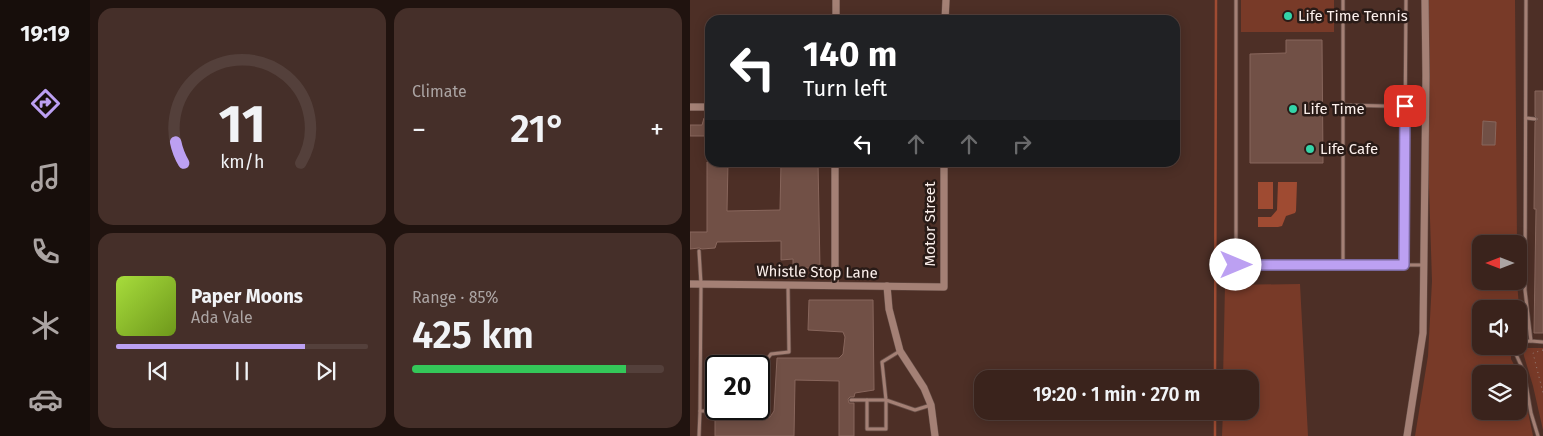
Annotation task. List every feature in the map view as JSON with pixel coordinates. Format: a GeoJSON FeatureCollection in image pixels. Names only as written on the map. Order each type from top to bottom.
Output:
{"type":"FeatureCollection","features":[{"type":"Feature","properties":{"kind":"street"},"geometry":{"type":"LineString","coordinates":[[836,0],[836,15]]}},
{"type":"Feature","properties":{"kind":"street"},"geometry":{"type":"LineString","coordinates":[[945,15],[946,0]]}},
{"type":"Feature","properties":{"kind":"street"},"geometry":{"type":"LineString","coordinates":[[1407,436],[1423,333],[1426,107],[1425,0]]}},
{"type":"Feature","properties":{"kind":"street"},"geometry":{"type":"LineString","coordinates":[[690,107],[705,107]]}},
{"type":"Feature","properties":{"kind":"street"},"geometry":{"type":"LineString","coordinates":[[835,167],[835,285]]}},
{"type":"Feature","properties":{"kind":"street","name":"Motor Street"},"geometry":{"type":"LineString","coordinates":[[944,167],[944,287]]}},
{"type":"Feature","properties":{"kind":"street","name":"Whistle Stop Lane"},"geometry":{"type":"LineString","coordinates":[[690,284],[944,287]]}},
{"type":"Feature","properties":{"kind":"street"},"geometry":{"type":"LineString","coordinates":[[887,286],[889,309],[900,351],[924,388],[931,405],[935,436]]}},
{"type":"Feature","properties":{"kind":"lane"},"geometry":{"type":"LineString","coordinates":[[1236,0],[1236,265],[1425,265]]}},
{"type":"Feature","properties":{"kind":"lane"},"geometry":{"type":"LineString","coordinates":[[1343,0],[1343,266]]}},
{"type":"Feature","properties":{"kind":"lane"},"geometry":{"type":"LineString","coordinates":[[1404,265],[1406,0]]}},
{"type":"Feature","properties":{"kind":"lane"},"geometry":{"type":"LineString","coordinates":[[1526,0],[1525,290],[1531,341]]}},
{"type":"Feature","properties":{"kind":"lane"},"geometry":{"type":"LineString","coordinates":[[1343,105],[1426,107]]}},
{"type":"Feature","properties":{"kind":"lane"},"geometry":{"type":"LineString","coordinates":[[1526,118],[1535,118]]}},
{"type":"Feature","properties":{"kind":"lane"},"geometry":{"type":"LineString","coordinates":[[699,251],[701,284],[699,436]]}},
{"type":"Feature","properties":{"kind":"lane"},"geometry":{"type":"LineString","coordinates":[[700,411],[767,411],[765,362],[771,354],[789,352],[788,285]]}},
{"type":"Feature","properties":{"kind":"lane"},"geometry":{"type":"LineString","coordinates":[[1527,341],[1543,342]]}},
{"type":"Feature","properties":{"kind":"lane"},"geometry":{"type":"LineString","coordinates":[[866,400],[866,428],[886,429],[886,400],[882,362],[900,351]]}},
{"type":"Feature","properties":{"kind":"lane"},"geometry":{"type":"LineString","coordinates":[[1516,355],[1524,372],[1531,413],[1538,436]]}},
{"type":"Feature","properties":{"kind":"lane"},"geometry":{"type":"LineString","coordinates":[[851,400],[886,400],[915,410],[931,405]]}},
{"type":"Feature","properties":{"kind":"path"},"geometry":{"type":"LineString","coordinates":[[1543,350],[1533,353],[1543,393]]}},
{"type":"Feature","properties":{"kind":"shaded area","name":"Life Time Tennis"},"geometry":{"type":"Polygon","coordinates":[[[1241,0],[1334,0],[1334,32],[1241,32],[1241,0]]]}},
{"type":"Feature","properties":{"kind":"shaded area"},"geometry":{"type":"Polygon","coordinates":[[[1423,0],[1515,0],[1517,235],[1472,235],[1472,290],[1518,290],[1518,300],[1472,300],[1472,355],[1511,355],[1514,365],[1472,365],[1472,420],[1527,420],[1527,407],[1533,436],[1415,436],[1428,356],[1432,281],[1423,0]]]}},
{"type":"Feature","properties":{"kind":"shaded area"},"geometry":{"type":"Polygon","coordinates":[[[1258,182],[1273,182],[1273,209],[1258,209],[1258,182]]]}},
{"type":"Feature","properties":{"kind":"shaded area"},"geometry":{"type":"Polygon","coordinates":[[[1278,182],[1297,182],[1296,211],[1286,216],[1282,226],[1258,227],[1258,217],[1271,217],[1277,210],[1278,182]]]}},
{"type":"Feature","properties":{"kind":"shaded area"},"geometry":{"type":"Polygon","coordinates":[[[1300,284],[1308,436],[1222,436],[1223,420],[1259,420],[1259,370],[1223,370],[1225,285],[1300,284]]]}},
{"type":"Feature","properties":{"kind":"shaded area"},"geometry":{"type":"Polygon","coordinates":[[[1527,348],[1543,348],[1543,430],[1533,386],[1524,356],[1527,355],[1527,348]]]}},
{"type":"Feature","properties":{"kind":"building"},"geometry":{"type":"Polygon","coordinates":[[[1286,40],[1322,40],[1323,163],[1250,163],[1250,54],[1286,53],[1286,40]]]}},
{"type":"Feature","properties":{"kind":"building"},"geometry":{"type":"Polygon","coordinates":[[[1535,91],[1543,91],[1543,333],[1534,333],[1535,122],[1538,119],[1535,116],[1535,91]]]}},
{"type":"Feature","properties":{"kind":"building"},"geometry":{"type":"Polygon","coordinates":[[[705,118],[705,136],[690,136],[690,125],[702,125],[705,118]]]}},
{"type":"Feature","properties":{"kind":"building"},"geometry":{"type":"Polygon","coordinates":[[[1483,121],[1496,122],[1495,145],[1482,145],[1483,121]]]}},
{"type":"Feature","properties":{"kind":"building"},"geometry":{"type":"Polygon","coordinates":[[[707,167],[728,167],[727,211],[780,210],[781,167],[818,167],[820,268],[793,268],[793,259],[781,260],[781,241],[717,242],[715,248],[690,249],[690,232],[707,232],[707,167]]]}},
{"type":"Feature","properties":{"kind":"building"},"geometry":{"type":"Polygon","coordinates":[[[809,300],[873,300],[874,390],[855,393],[854,397],[848,399],[849,403],[854,403],[854,436],[839,436],[839,381],[795,380],[794,436],[715,436],[715,420],[770,420],[774,411],[777,358],[839,358],[843,354],[845,337],[843,332],[808,330],[809,300]]]}},
{"type":"Feature","properties":{"kind":"waterway"},"geometry":{"type":"LineString","coordinates":[[1215,370],[1216,0]]}},
{"type":"Feature","properties":{"kind":"waterway"},"geometry":{"type":"LineString","coordinates":[[1215,420],[1215,436]]}},
{"type":"Feature","properties":{"kind":"place","name":"Life Time Tennis"},"geometry":{"type":"Point","coordinates":[1288,16]}},
{"type":"Feature","properties":{"kind":"place","name":"Life Time"},"geometry":{"type":"Point","coordinates":[1293,109]}},
{"type":"Feature","properties":{"kind":"place","name":"Life Cafe"},"geometry":{"type":"Point","coordinates":[1310,149]}},
{"type":"Feature","properties":{"kind":"route"},"geometry":{"type":"LineString","coordinates":[[1236,265],[1404,265],[1405,106]]}}]}
